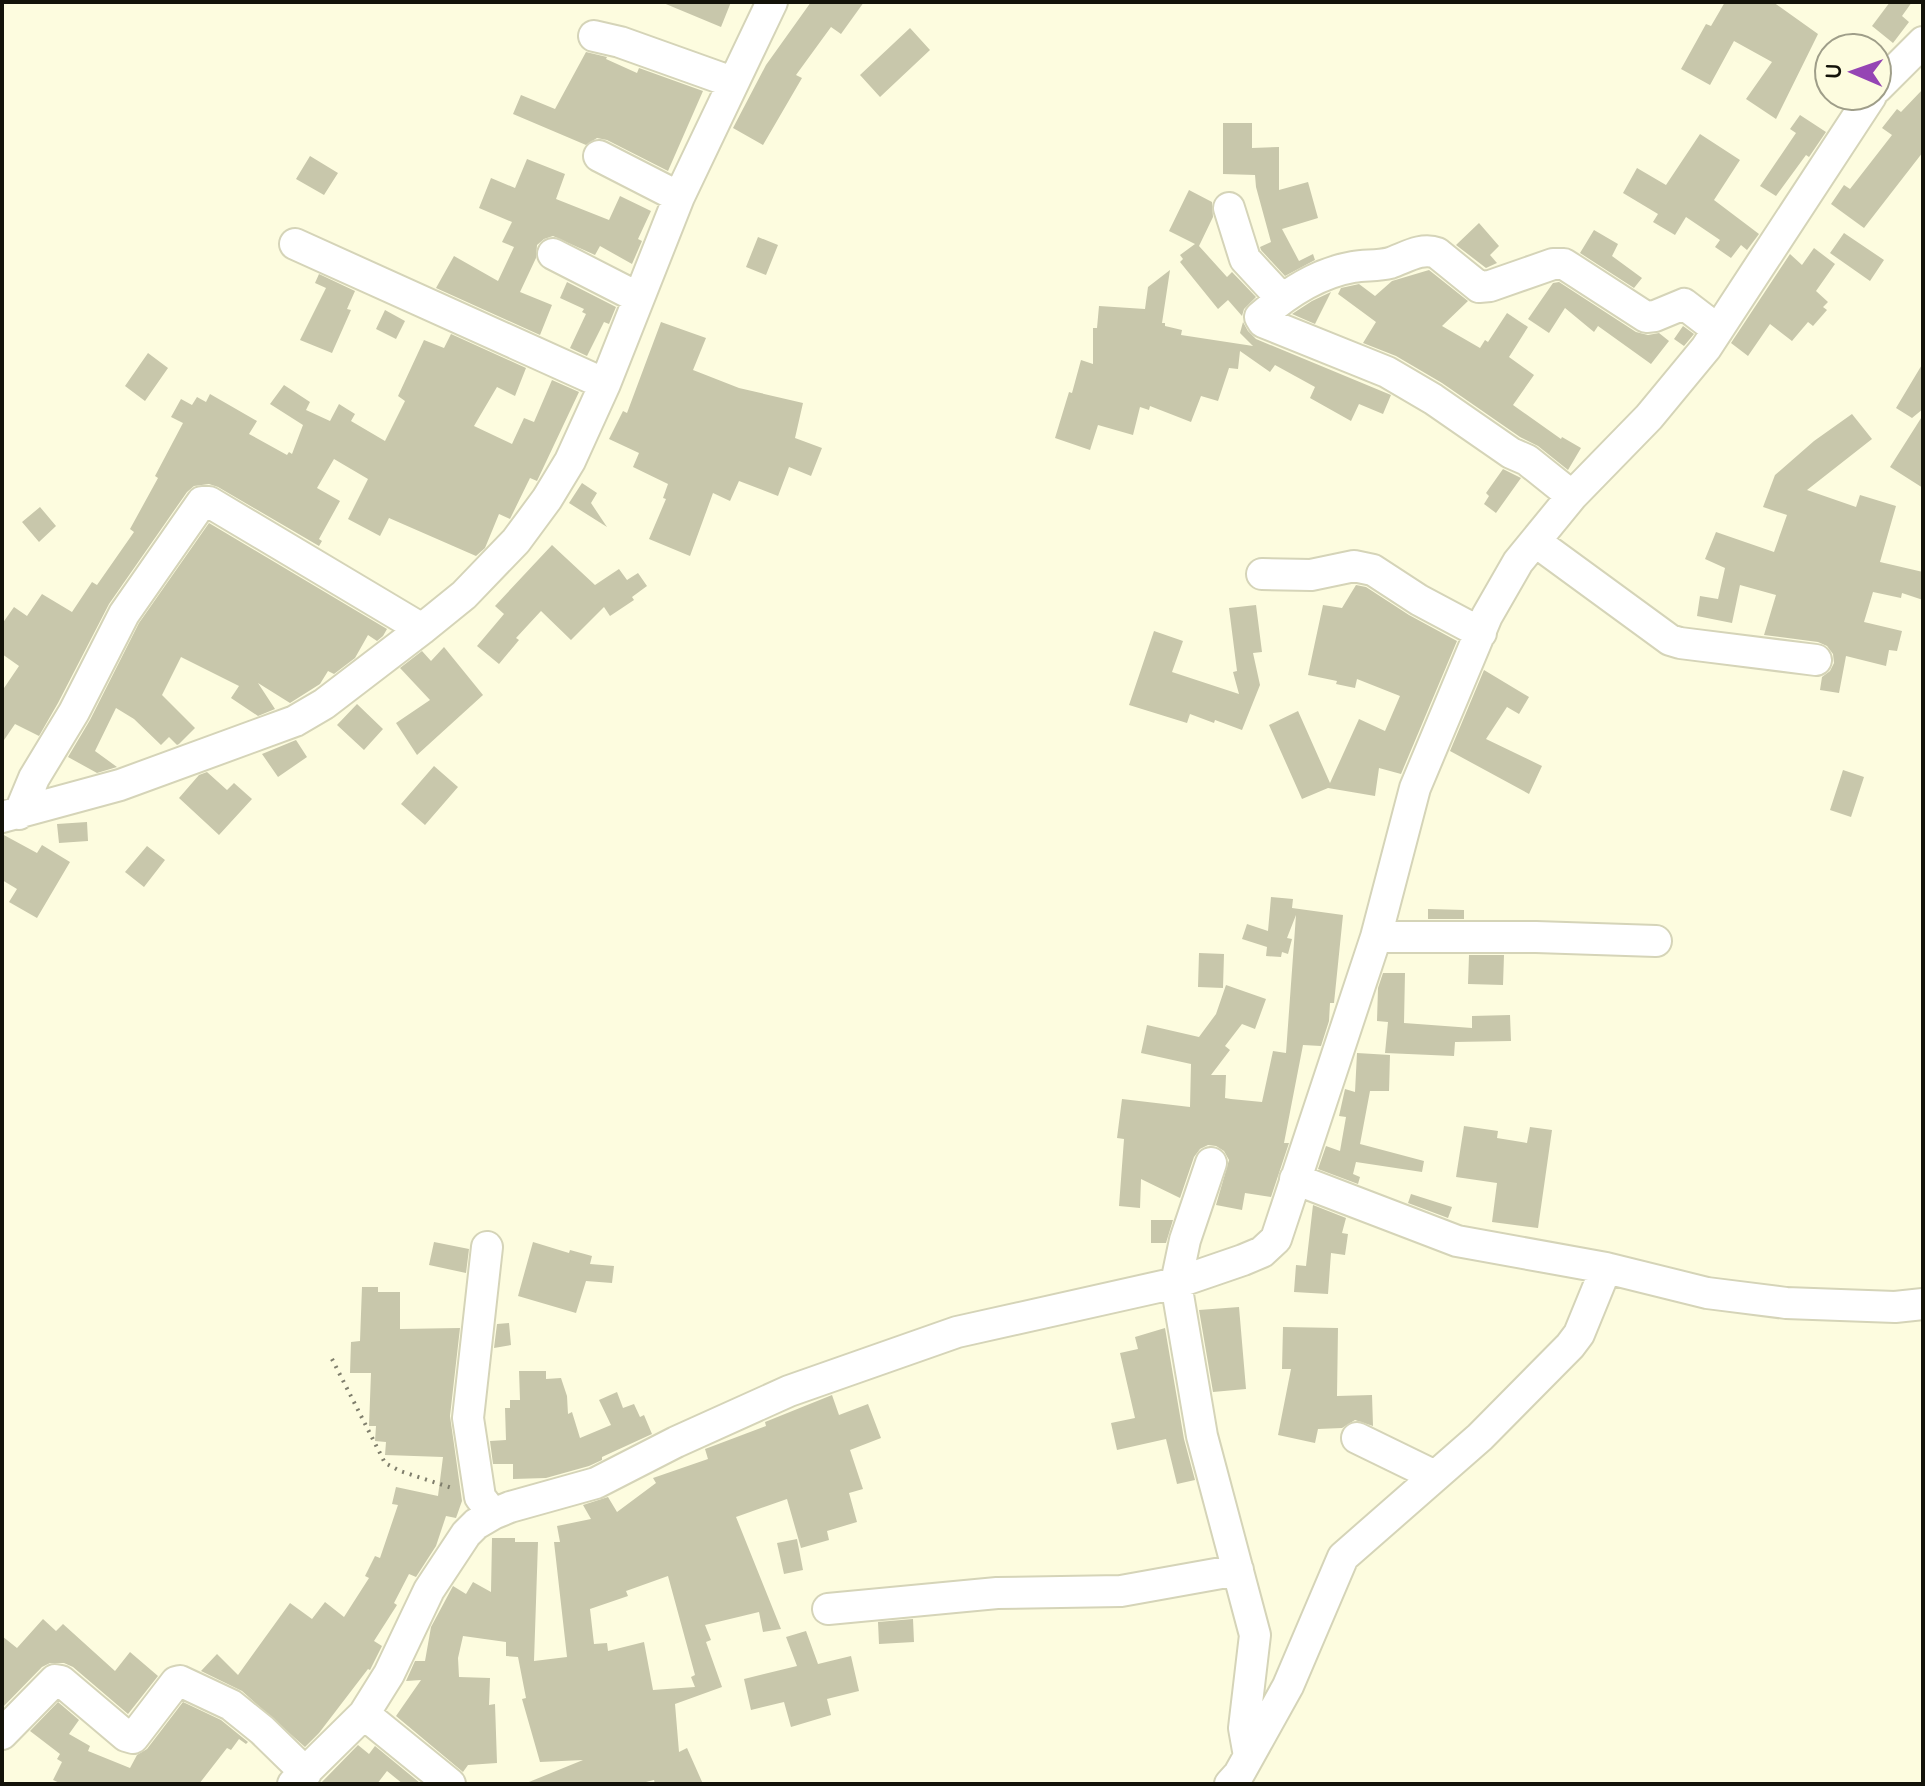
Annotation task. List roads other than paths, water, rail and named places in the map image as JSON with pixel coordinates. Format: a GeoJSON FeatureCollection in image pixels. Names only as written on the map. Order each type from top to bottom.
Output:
{"type":"FeatureCollection","features":[{"type":"Feature","properties":{"kind":"street"},"geometry":{"type":"LineString","coordinates":[[11,815],[120,785],[295,721],[324,704],[464,595],[516,541],[570,461],[605,384],[679,197],[772,2]]}},
{"type":"Feature","properties":{"kind":"street"},"geometry":{"type":"LineString","coordinates":[[594,36],[620,42],[732,82]]}},
{"type":"Feature","properties":{"kind":"street"},"geometry":{"type":"LineString","coordinates":[[1893,72],[1923,42]]}},
{"type":"Feature","properties":{"kind":"street"},"geometry":{"type":"LineString","coordinates":[[487,1505],[510,1507],[596,1483],[676,1442],[789,1391],[957,1332],[1176,1283],[1243,1260],[1276,1239],[1287,1197],[1376,937],[1415,788],[1487,616],[1518,562],[1572,496],[1649,417],[1718,330],[1861,112]]}},
{"type":"Feature","properties":{"kind":"street"},"geometry":{"type":"LineString","coordinates":[[599,156],[679,197]]}},
{"type":"Feature","properties":{"kind":"street"},"geometry":{"type":"LineString","coordinates":[[1229,208],[1241,253],[1281,298]]}},
{"type":"Feature","properties":{"kind":"street"},"geometry":{"type":"LineString","coordinates":[[295,244],[605,384]]}},
{"type":"Feature","properties":{"kind":"street"},"geometry":{"type":"LineString","coordinates":[[1572,496],[1527,460],[1511,453],[1387,372],[1261,321],[1260,317],[1281,298],[1310,282],[1350,267],[1384,264],[1429,250],[1479,287],[1553,264],[1564,264],[1646,317],[1684,304],[1718,330]]}},
{"type":"Feature","properties":{"kind":"street"},"geometry":{"type":"LineString","coordinates":[[553,254],[639,298]]}},
{"type":"Feature","properties":{"kind":"street"},"geometry":{"type":"LineString","coordinates":[[11,815],[74,712],[124,614],[202,502],[209,502],[422,629]]}},
{"type":"Feature","properties":{"kind":"street"},"geometry":{"type":"LineString","coordinates":[[1536,542],[1670,640],[1816,660]]}},
{"type":"Feature","properties":{"kind":"street"},"geometry":{"type":"LineString","coordinates":[[1262,574],[1311,575],[1354,566],[1373,570],[1419,600],[1481,633]]}},
{"type":"Feature","properties":{"kind":"street"},"geometry":{"type":"LineString","coordinates":[[1376,937],[1656,941]]}},
{"type":"Feature","properties":{"kind":"street"},"geometry":{"type":"LineString","coordinates":[[1211,1163],[1183,1245],[1176,1283],[1202,1436],[1255,1635],[1244,1728],[1249,1756]]}},
{"type":"Feature","properties":{"kind":"street"},"geometry":{"type":"LineString","coordinates":[[1295,1179],[1457,1241],[1606,1268],[1707,1293],[1786,1303],[1895,1307],[1923,1304]]}},
{"type":"Feature","properties":{"kind":"street"},"geometry":{"type":"LineString","coordinates":[[2,1734],[55,1680],[61,1681],[126,1736],[133,1738],[176,1682],[180,1681],[231,1705],[262,1730],[299,1778],[364,1714],[389,1674],[429,1590],[487,1505],[468,1418],[487,1247]]}},
{"type":"Feature","properties":{"kind":"street"},"geometry":{"type":"LineString","coordinates":[[1230,1784],[1288,1686],[1343,1557],[1480,1437],[1570,1346],[1579,1334],[1606,1268]]}},
{"type":"Feature","properties":{"kind":"street"},"geometry":{"type":"LineString","coordinates":[[1357,1438],[1435,1476]]}},
{"type":"Feature","properties":{"kind":"street"},"geometry":{"type":"LineString","coordinates":[[828,1609],[997,1593],[1121,1591],[1238,1570]]}},
{"type":"Feature","properties":{"kind":"street"},"geometry":{"type":"LineString","coordinates":[[364,1714],[450,1784]]}}]}
